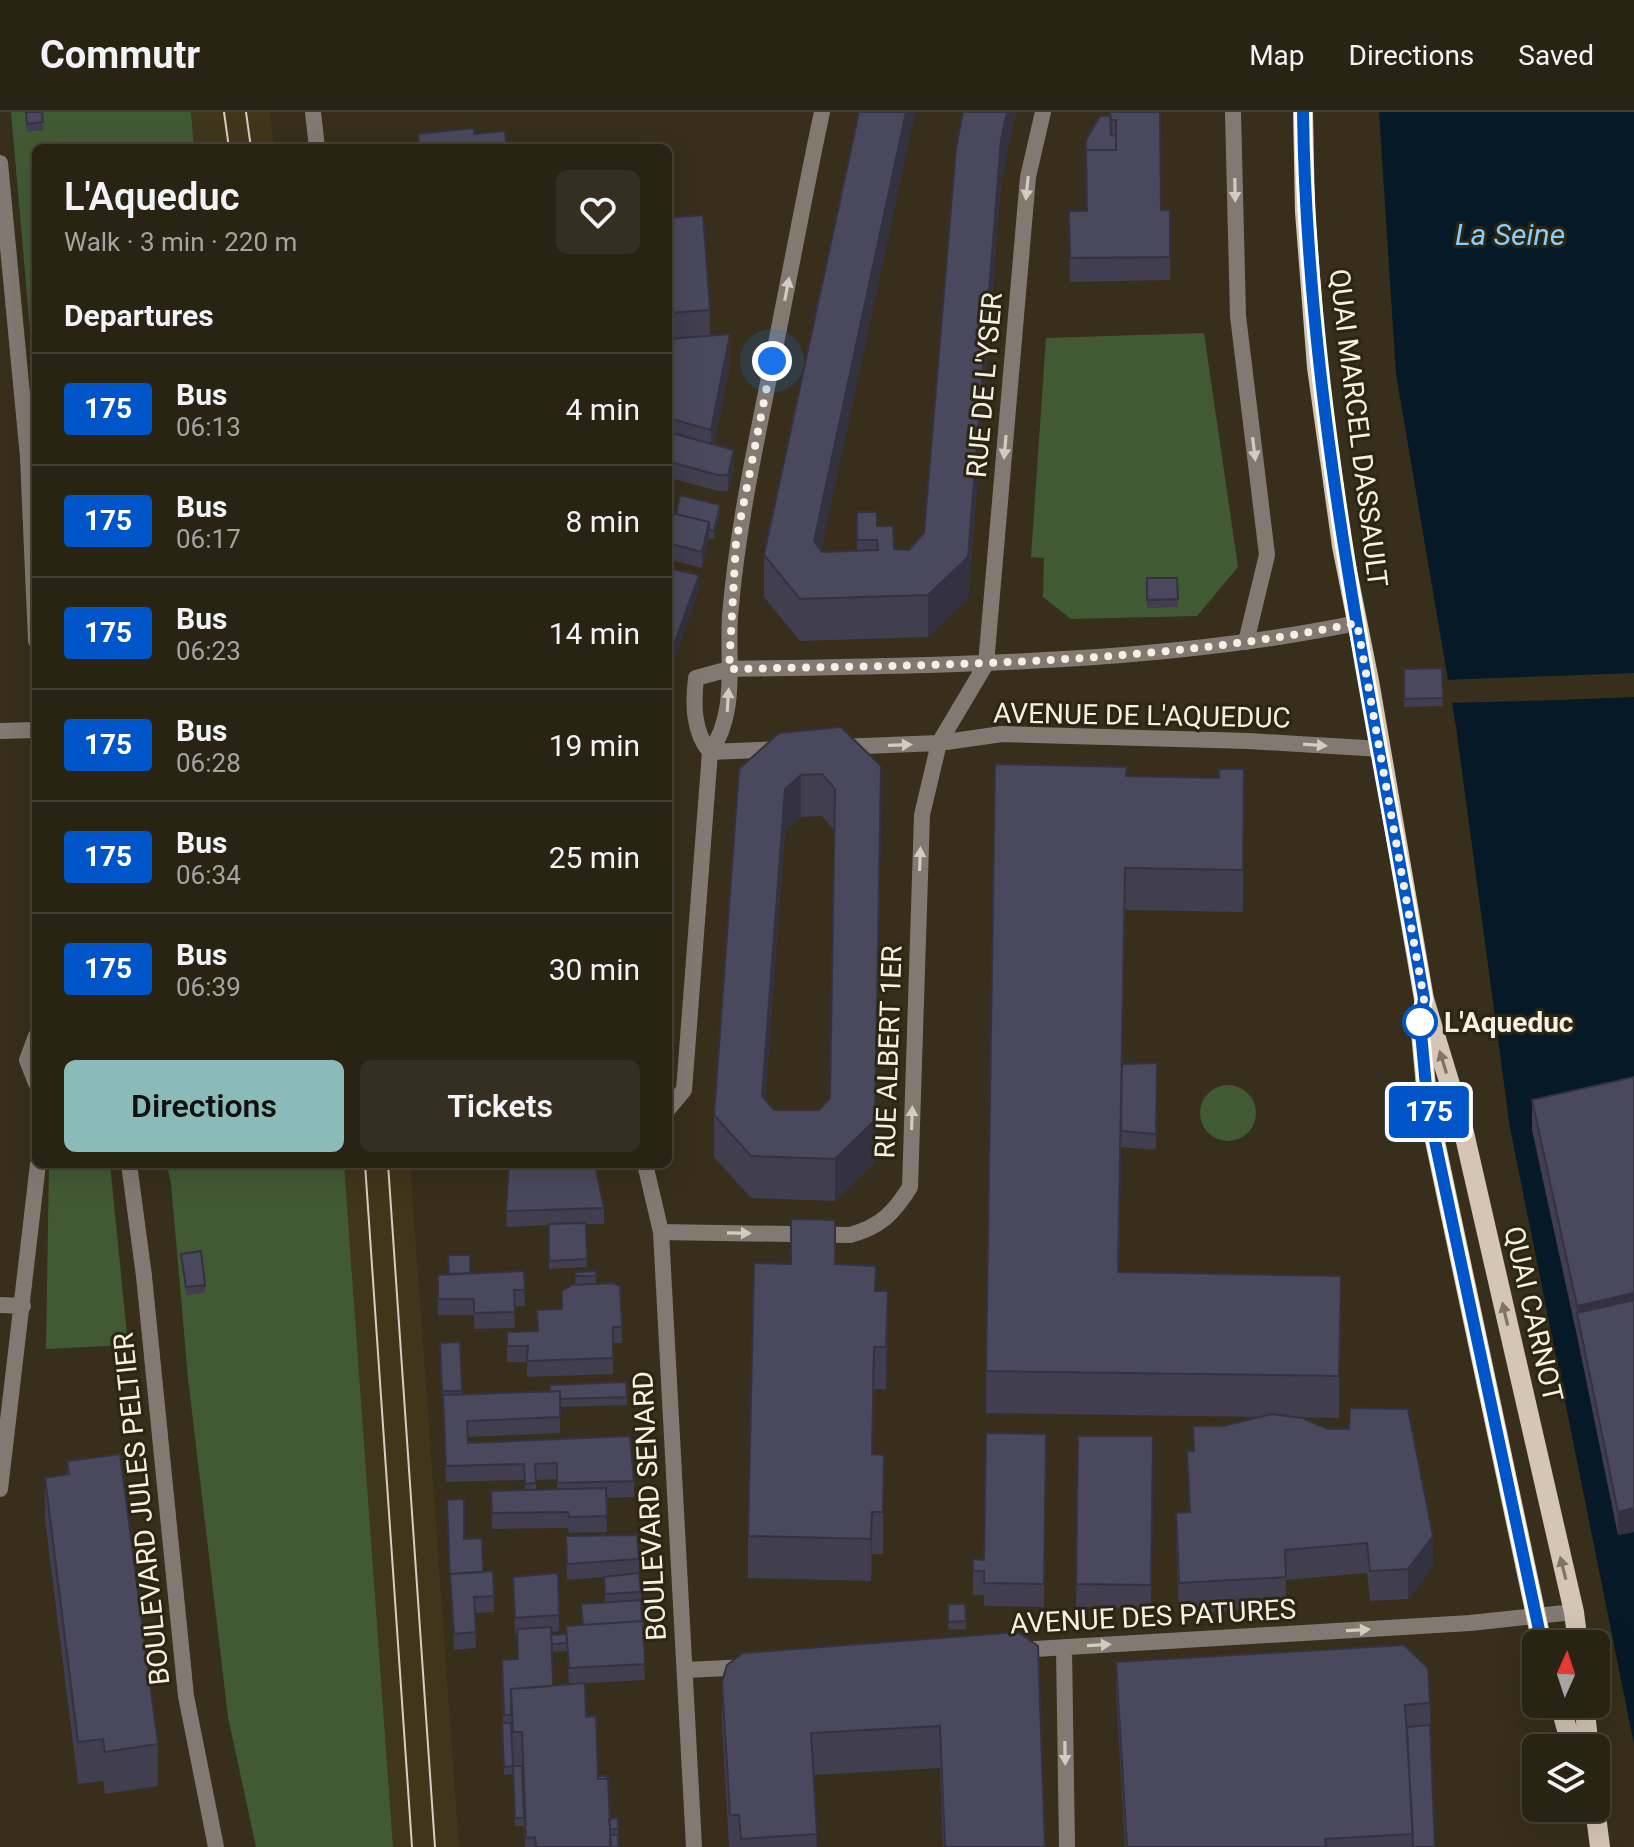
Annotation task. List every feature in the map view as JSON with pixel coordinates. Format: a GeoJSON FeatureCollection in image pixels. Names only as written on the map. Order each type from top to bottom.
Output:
{"type":"FeatureCollection","features":[{"type":"Feature","properties":{"kind":"main road","name":"QUAI MARCEL DASSAULT"},"geometry":{"type":"LineString","coordinates":[[1303,112],[1305,212],[1317,367],[1342,546],[1381,749]]}},
{"type":"Feature","properties":{"kind":"main road","name":"QUAI CARNOT"},"geometry":{"type":"LineString","coordinates":[[1381,749],[1424,999],[1462,1124],[1576,1630]]}},
{"type":"Feature","properties":{"kind":"main road","name":"QUAI CARNOT"},"geometry":{"type":"LineString","coordinates":[[1424,999],[1420,1022],[1428,1108],[1538,1630]]}},
{"type":"Feature","properties":{"kind":"main road"},"geometry":{"type":"LineString","coordinates":[[1595,1822],[1599,1842]]}},
{"type":"Feature","properties":{"kind":"street"},"geometry":{"type":"LineString","coordinates":[[313,112],[317,144]]}},
{"type":"Feature","properties":{"kind":"street"},"geometry":{"type":"LineString","coordinates":[[672,1104],[684,1090],[710,752],[724,733],[736,542],[822,112]]}},
{"type":"Feature","properties":{"kind":"street","name":"RUE DE L'YSER"},"geometry":{"type":"LineString","coordinates":[[986,664],[1028,177],[1043,112]]}},
{"type":"Feature","properties":{"kind":"street"},"geometry":{"type":"LineString","coordinates":[[1233,112],[1238,316],[1267,555],[1246,642]]}},
{"type":"Feature","properties":{"kind":"street"},"geometry":{"type":"LineString","coordinates":[[0,163],[28,457],[32,549]]}},
{"type":"Feature","properties":{"kind":"street","name":"AVENUE DE L'AQUEDUC"},"geometry":{"type":"LineString","coordinates":[[1357,623],[1246,642],[986,664],[729,669],[696,678],[698,738],[710,752],[939,743],[1002,734],[1249,741],[1381,749]]}},
{"type":"Feature","properties":{"kind":"street","name":"RUE ALBERT 1ER"},"geometry":{"type":"LineString","coordinates":[[661,1232],[850,1235],[871,1229],[886,1219],[910,1187],[922,815],[939,743],[986,664]]}},
{"type":"Feature","properties":{"kind":"street"},"geometry":{"type":"LineString","coordinates":[[0,731],[32,730]]}},
{"type":"Feature","properties":{"kind":"street"},"geometry":{"type":"LineString","coordinates":[[32,1047],[27,1060],[32,1073]]}},
{"type":"Feature","properties":{"kind":"street"},"geometry":{"type":"LineString","coordinates":[[0,1489],[38,1168]]}},
{"type":"Feature","properties":{"kind":"street","name":"BOULEVARD JULES PELTIER"},"geometry":{"type":"LineString","coordinates":[[130,1168],[144,1276],[186,1696],[216,1847]]}},
{"type":"Feature","properties":{"kind":"street","name":"BOULEVARD SENARD"},"geometry":{"type":"LineString","coordinates":[[646,1168],[661,1232],[672,1496],[686,1670],[694,1847]]}},
{"type":"Feature","properties":{"kind":"street"},"geometry":{"type":"LineString","coordinates":[[0,1305],[23,1306]]}},
{"type":"Feature","properties":{"kind":"street","name":"AVENUE DES PATURES"},"geometry":{"type":"LineString","coordinates":[[1000,1651],[1574,1612]]}},
{"type":"Feature","properties":{"kind":"street"},"geometry":{"type":"LineString","coordinates":[[1064,1647],[1067,1847]]}},
{"type":"Feature","properties":{"kind":"street"},"geometry":{"type":"LineString","coordinates":[[686,1670],[760,1667]]}},
{"type":"Feature","properties":{"kind":"shaded area"},"geometry":{"type":"Polygon","coordinates":[[[191,112],[270,112],[274,144],[194,144],[191,112]]]}},
{"type":"Feature","properties":{"kind":"shaded area"},"geometry":{"type":"Polygon","coordinates":[[[344,1168],[410,1168],[459,1847],[393,1847],[344,1168]]]}},
{"type":"Feature","properties":{"kind":"green space"},"geometry":{"type":"Polygon","coordinates":[[[11,112],[191,112],[194,144],[32,144],[32,352],[11,112]]]}},
{"type":"Feature","properties":{"kind":"green space"},"geometry":{"type":"Polygon","coordinates":[[[1204,333],[1238,567],[1197,616],[1071,619],[1043,597],[1044,558],[1031,557],[1046,338],[1204,333]]]}},
{"type":"Feature","properties":{"kind":"green space"},"geometry":{"type":"Polygon","coordinates":[[[1228,1085],[1248,1093],[1256,1113],[1248,1133],[1228,1141],[1208,1133],[1200,1113],[1208,1093],[1228,1085]]]}},
{"type":"Feature","properties":{"kind":"green space"},"geometry":{"type":"Polygon","coordinates":[[[49,1168],[110,1168],[128,1345],[46,1349],[49,1168]]]}},
{"type":"Feature","properties":{"kind":"green space"},"geometry":{"type":"Polygon","coordinates":[[[167,1168],[344,1168],[393,1847],[256,1847],[228,1717],[188,1378],[171,1183],[167,1168]]]}},
{"type":"Feature","properties":{"kind":"water","name":"La Seine"},"geometry":{"type":"Polygon","coordinates":[[[1379,112],[1634,112],[1634,1744],[1510,1128],[1456,727],[1396,374],[1379,112]]]}},
{"type":"Feature","properties":{"kind":"pier"},"geometry":{"type":"Polygon","coordinates":[[[1634,673],[1634,697],[1561,700],[1447,703],[1442,680],[1634,673]]]}},
{"type":"Feature","properties":{"kind":"building"},"geometry":{"type":"Polygon","coordinates":[[[26,112],[42,112],[43,122],[27,124],[26,112]]]}},
{"type":"Feature","properties":{"kind":"building"},"geometry":{"type":"Polygon","coordinates":[[[859,112],[906,112],[814,541],[822,552],[878,550],[877,540],[857,540],[857,512],[877,512],[877,526],[893,526],[894,549],[909,550],[924,533],[956,148],[963,112],[1007,112],[1001,140],[968,557],[928,595],[800,599],[764,555],[859,112]]]}},
{"type":"Feature","properties":{"kind":"building"},"geometry":{"type":"Polygon","coordinates":[[[1110,112],[1160,112],[1161,210],[1170,210],[1170,257],[1070,258],[1069,211],[1087,211],[1086,150],[1116,150],[1116,120],[1111,120],[1110,112]]]}},
{"type":"Feature","properties":{"kind":"building"},"geometry":{"type":"Polygon","coordinates":[[[1100,116],[1110,116],[1111,135],[1116,136],[1116,150],[1086,150],[1086,140],[1100,116]]]}},
{"type":"Feature","properties":{"kind":"building"},"geometry":{"type":"Polygon","coordinates":[[[474,128],[474,134],[505,131],[507,144],[419,144],[418,134],[474,128]]]}},
{"type":"Feature","properties":{"kind":"building"},"geometry":{"type":"Polygon","coordinates":[[[703,215],[710,310],[672,313],[672,218],[703,215]]]}},
{"type":"Feature","properties":{"kind":"building"},"geometry":{"type":"Polygon","coordinates":[[[730,334],[711,430],[672,419],[672,339],[730,334]]]}},
{"type":"Feature","properties":{"kind":"building"},"geometry":{"type":"Polygon","coordinates":[[[672,433],[734,450],[728,475],[672,463],[672,433]]]}},
{"type":"Feature","properties":{"kind":"building"},"geometry":{"type":"Polygon","coordinates":[[[680,495],[720,505],[714,531],[709,530],[709,522],[676,514],[680,495]]]}},
{"type":"Feature","properties":{"kind":"building"},"geometry":{"type":"Polygon","coordinates":[[[672,513],[709,522],[702,552],[672,544],[672,513]]]}},
{"type":"Feature","properties":{"kind":"building"},"geometry":{"type":"Polygon","coordinates":[[[672,569],[699,575],[672,648],[672,569]]]}},
{"type":"Feature","properties":{"kind":"building"},"geometry":{"type":"Polygon","coordinates":[[[1147,578],[1177,578],[1178,599],[1147,600],[1147,578]]]}},
{"type":"Feature","properties":{"kind":"building"},"geometry":{"type":"Polygon","coordinates":[[[1442,668],[1443,698],[1404,699],[1404,669],[1442,668]]]}},
{"type":"Feature","properties":{"kind":"building"},"geometry":{"type":"Polygon","coordinates":[[[841,727],[881,766],[875,1120],[835,1159],[751,1156],[714,1115],[739,769],[779,733],[841,727]],[[822,774],[801,775],[785,789],[762,1096],[774,1110],[819,1110],[830,1098],[835,789],[822,774]]]}},
{"type":"Feature","properties":{"kind":"building"},"geometry":{"type":"Polygon","coordinates":[[[995,764],[1127,767],[1126,776],[1219,778],[1219,769],[1244,769],[1243,870],[1125,868],[1118,1272],[1341,1276],[1339,1376],[986,1371],[995,764]]]}},
{"type":"Feature","properties":{"kind":"building"},"geometry":{"type":"Polygon","coordinates":[[[672,852],[674,892],[672,946],[672,920],[672,852]]]}},
{"type":"Feature","properties":{"kind":"building"},"geometry":{"type":"Polygon","coordinates":[[[1157,1063],[1156,1134],[1121,1131],[1122,1064],[1157,1063]]]}},
{"type":"Feature","properties":{"kind":"building"},"geometry":{"type":"Polygon","coordinates":[[[1634,1077],[1634,1293],[1577,1306],[1532,1100],[1634,1077]]]}},
{"type":"Feature","properties":{"kind":"building"},"geometry":{"type":"Polygon","coordinates":[[[509,1168],[596,1168],[604,1208],[506,1211],[509,1168]]]}},
{"type":"Feature","properties":{"kind":"building"},"geometry":{"type":"Polygon","coordinates":[[[791,1219],[835,1220],[835,1264],[876,1266],[875,1291],[888,1291],[886,1347],[874,1347],[872,1454],[884,1455],[883,1512],[872,1512],[871,1539],[748,1536],[754,1263],[791,1264],[791,1219]]]}},
{"type":"Feature","properties":{"kind":"building"},"geometry":{"type":"Polygon","coordinates":[[[586,1223],[587,1259],[549,1261],[549,1224],[586,1223]]]}},
{"type":"Feature","properties":{"kind":"building"},"geometry":{"type":"Polygon","coordinates":[[[201,1251],[205,1285],[186,1287],[181,1254],[201,1251]]]}},
{"type":"Feature","properties":{"kind":"building"},"geometry":{"type":"Polygon","coordinates":[[[448,1255],[470,1255],[470,1273],[449,1274],[448,1255]]]}},
{"type":"Feature","properties":{"kind":"building"},"geometry":{"type":"Polygon","coordinates":[[[524,1271],[525,1290],[514,1290],[515,1312],[474,1313],[474,1299],[438,1299],[438,1275],[524,1271]]]}},
{"type":"Feature","properties":{"kind":"building"},"geometry":{"type":"Polygon","coordinates":[[[596,1271],[596,1276],[575,1276],[576,1272],[596,1271]]]}},
{"type":"Feature","properties":{"kind":"building"},"geometry":{"type":"Polygon","coordinates":[[[612,1283],[620,1286],[622,1327],[613,1327],[613,1358],[527,1361],[528,1346],[507,1346],[507,1332],[538,1331],[537,1310],[562,1309],[562,1291],[572,1285],[612,1283]]]}},
{"type":"Feature","properties":{"kind":"building"},"geometry":{"type":"Polygon","coordinates":[[[1634,1300],[1634,1508],[1618,1512],[1577,1313],[1634,1300]]]}},
{"type":"Feature","properties":{"kind":"building"},"geometry":{"type":"Polygon","coordinates":[[[460,1342],[462,1391],[442,1391],[440,1343],[460,1342]]]}},
{"type":"Feature","properties":{"kind":"building"},"geometry":{"type":"Polygon","coordinates":[[[626,1382],[627,1397],[560,1399],[560,1391],[550,1392],[550,1385],[626,1382]]]}},
{"type":"Feature","properties":{"kind":"building"},"geometry":{"type":"Polygon","coordinates":[[[560,1391],[560,1417],[467,1421],[468,1443],[630,1436],[634,1481],[557,1483],[557,1463],[535,1464],[536,1483],[525,1484],[524,1464],[446,1466],[443,1395],[560,1391]]]}},
{"type":"Feature","properties":{"kind":"building"},"geometry":{"type":"Polygon","coordinates":[[[1350,1408],[1408,1409],[1433,1536],[1408,1569],[1370,1571],[1367,1543],[1285,1550],[1286,1577],[1179,1583],[1176,1513],[1190,1512],[1187,1451],[1194,1451],[1193,1426],[1223,1426],[1272,1414],[1302,1418],[1328,1429],[1349,1429],[1350,1408]]]}},
{"type":"Feature","properties":{"kind":"building"},"geometry":{"type":"Polygon","coordinates":[[[986,1433],[1046,1434],[1044,1584],[984,1583],[984,1571],[973,1571],[973,1559],[984,1560],[986,1433]]]}},
{"type":"Feature","properties":{"kind":"building"},"geometry":{"type":"Polygon","coordinates":[[[1078,1436],[1153,1436],[1151,1585],[1076,1584],[1078,1436]]]}},
{"type":"Feature","properties":{"kind":"building"},"geometry":{"type":"Polygon","coordinates":[[[120,1454],[158,1744],[105,1752],[103,1739],[78,1742],[45,1478],[69,1474],[67,1461],[120,1454]]]}},
{"type":"Feature","properties":{"kind":"building"},"geometry":{"type":"Polygon","coordinates":[[[606,1488],[607,1516],[569,1517],[568,1512],[492,1513],[491,1491],[606,1488]]]}},
{"type":"Feature","properties":{"kind":"building"},"geometry":{"type":"Polygon","coordinates":[[[464,1499],[464,1539],[482,1538],[483,1572],[450,1574],[450,1582],[447,1500],[464,1499]]]}},
{"type":"Feature","properties":{"kind":"building"},"geometry":{"type":"Polygon","coordinates":[[[637,1535],[639,1559],[567,1564],[566,1536],[637,1535]]]}},
{"type":"Feature","properties":{"kind":"building"},"geometry":{"type":"Polygon","coordinates":[[[493,1571],[494,1596],[474,1597],[476,1632],[454,1634],[450,1574],[493,1571]]]}},
{"type":"Feature","properties":{"kind":"building"},"geometry":{"type":"Polygon","coordinates":[[[558,1573],[559,1615],[515,1618],[513,1577],[558,1573]]]}},
{"type":"Feature","properties":{"kind":"building"},"geometry":{"type":"Polygon","coordinates":[[[639,1573],[641,1592],[605,1594],[604,1577],[639,1573]]]}},
{"type":"Feature","properties":{"kind":"building"},"geometry":{"type":"Polygon","coordinates":[[[641,1600],[642,1621],[583,1625],[581,1604],[641,1600]]]}},
{"type":"Feature","properties":{"kind":"building"},"geometry":{"type":"Polygon","coordinates":[[[948,1604],[965,1604],[966,1621],[948,1622],[948,1604]]]}},
{"type":"Feature","properties":{"kind":"building"},"geometry":{"type":"Polygon","coordinates":[[[643,1621],[645,1664],[569,1668],[566,1626],[643,1621]]]}},
{"type":"Feature","properties":{"kind":"building"},"geometry":{"type":"Polygon","coordinates":[[[551,1627],[553,1686],[511,1689],[511,1715],[504,1715],[502,1660],[518,1659],[517,1629],[551,1627]]]}},
{"type":"Feature","properties":{"kind":"building"},"geometry":{"type":"Polygon","coordinates":[[[1018,1632],[1038,1646],[1045,1847],[945,1847],[940,1726],[811,1733],[817,1834],[741,1839],[739,1815],[730,1815],[722,1682],[727,1665],[743,1653],[1018,1632]]]}},
{"type":"Feature","properties":{"kind":"building"},"geometry":{"type":"Polygon","coordinates":[[[566,1634],[567,1643],[552,1644],[551,1635],[566,1634]]]}},
{"type":"Feature","properties":{"kind":"building"},"geometry":{"type":"Polygon","coordinates":[[[1404,1645],[1428,1668],[1430,1703],[1405,1705],[1413,1834],[1325,1839],[1326,1847],[1127,1847],[1116,1662],[1404,1645]]]}},
{"type":"Feature","properties":{"kind":"building"},"geometry":{"type":"Polygon","coordinates":[[[585,1683],[586,1717],[596,1716],[598,1779],[608,1779],[611,1847],[536,1847],[535,1837],[526,1838],[522,1732],[513,1732],[511,1689],[585,1683]]]}},
{"type":"Feature","properties":{"kind":"building"},"geometry":{"type":"Polygon","coordinates":[[[502,1723],[511,1723],[513,1766],[504,1767],[502,1723]]]}},
{"type":"Feature","properties":{"kind":"building"},"geometry":{"type":"Polygon","coordinates":[[[1430,1725],[1435,1847],[1413,1847],[1407,1727],[1430,1725]]]}},
{"type":"Feature","properties":{"kind":"building"},"geometry":{"type":"Polygon","coordinates":[[[513,1766],[522,1766],[524,1818],[515,1818],[513,1766]]]}},
{"type":"Feature","properties":{"kind":"building"},"geometry":{"type":"Polygon","coordinates":[[[618,1818],[618,1829],[610,1829],[609,1819],[618,1818]]]}},
{"type":"Feature","properties":{"kind":"building"},"geometry":{"type":"Polygon","coordinates":[[[610,1835],[618,1835],[618,1847],[610,1847],[610,1835]]]}},
{"type":"Feature","properties":{"kind":"tram line"},"geometry":{"type":"LineString","coordinates":[[224,112],[228,144]]}},
{"type":"Feature","properties":{"kind":"tram line"},"geometry":{"type":"LineString","coordinates":[[246,112],[250,144]]}},
{"type":"Feature","properties":{"kind":"tram line"},"geometry":{"type":"LineString","coordinates":[[365,1168],[412,1847]]}},
{"type":"Feature","properties":{"kind":"tram line"},"geometry":{"type":"LineString","coordinates":[[388,1168],[435,1847]]}},
{"type":"Feature","properties":{"kind":"bus line","name":"175"},"geometry":{"type":"LineString","coordinates":[[1303,112],[1305,212],[1317,367],[1342,546],[1395,823],[1424,999],[1420,1022],[1428,1108],[1538,1630]]}},
{"type":"Feature","properties":{"kind":"place","name":"L'Aqueduc"},"geometry":{"type":"Point","coordinates":[1420,1022]}},
{"type":"Feature","properties":{"kind":"route"},"geometry":{"type":"LineString","coordinates":[[772,361],[736,542],[729,669],[986,664],[1246,642],[1357,623],[1424,999],[1420,1022]]}}]}
